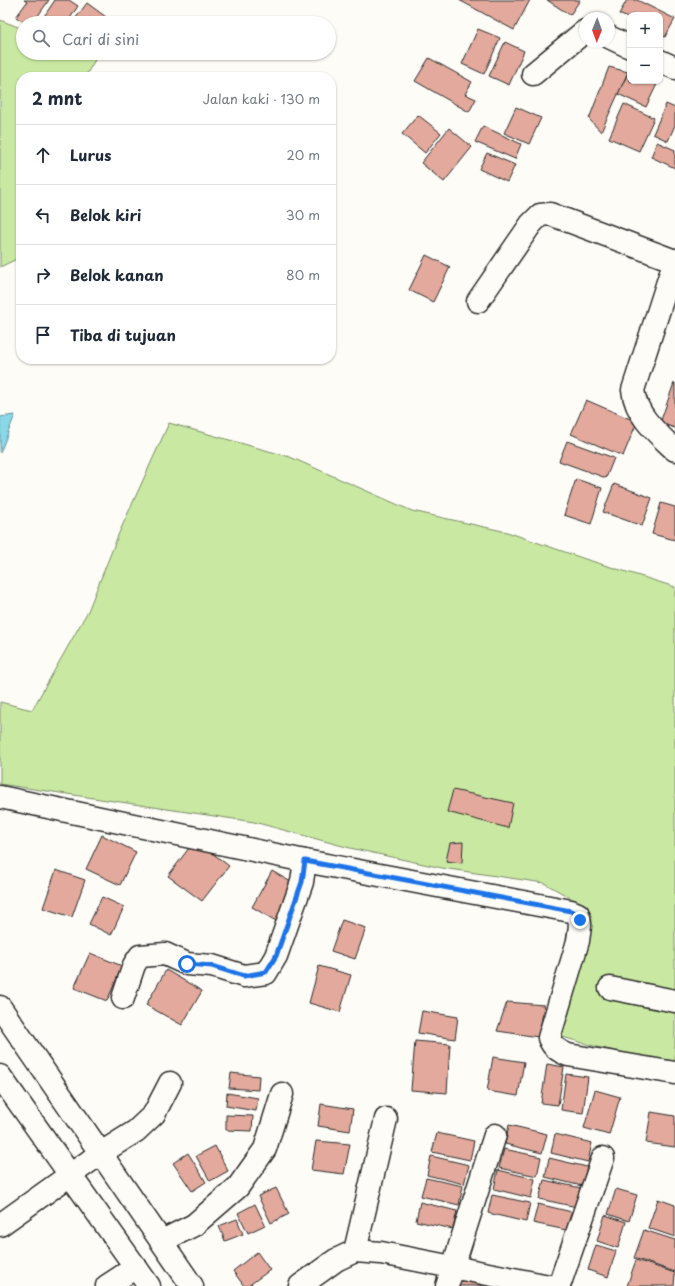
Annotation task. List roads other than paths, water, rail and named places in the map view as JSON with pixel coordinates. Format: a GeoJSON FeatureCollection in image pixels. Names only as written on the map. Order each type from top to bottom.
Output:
{"type":"FeatureCollection","features":[{"type":"Feature","properties":{"kind":"street"},"geometry":{"type":"LineString","coordinates":[[533,74],[579,36]]}},
{"type":"Feature","properties":{"kind":"street"},"geometry":{"type":"LineString","coordinates":[[615,40],[627,46]]}},
{"type":"Feature","properties":{"kind":"street"},"geometry":{"type":"LineString","coordinates":[[663,62],[675,68]]}},
{"type":"Feature","properties":{"kind":"street"},"geometry":{"type":"LineString","coordinates":[[478,301],[531,224],[540,215],[550,214],[675,260],[633,390],[634,400],[640,412],[675,450]]}},
{"type":"Feature","properties":{"kind":"street"},"geometry":{"type":"LineString","coordinates":[[0,797],[305,861],[571,911],[578,914],[580,927],[578,941],[549,1038],[552,1045],[559,1052],[568,1055],[675,1073]]}},
{"type":"Feature","properties":{"kind":"street"},"geometry":{"type":"LineString","coordinates":[[123,998],[134,966],[140,956],[144,955],[166,954],[187,964],[212,966],[244,976],[266,972],[276,956],[302,882],[305,861]]}},
{"type":"Feature","properties":{"kind":"street"},"geometry":{"type":"LineString","coordinates":[[610,988],[675,1001]]}},
{"type":"Feature","properties":{"kind":"street"},"geometry":{"type":"LineString","coordinates":[[0,1007],[192,1286]]}},
{"type":"Feature","properties":{"kind":"street"},"geometry":{"type":"LineString","coordinates":[[0,1225],[101,1153],[136,1131],[154,1114],[170,1083]]}},
{"type":"Feature","properties":{"kind":"street"},"geometry":{"type":"LineString","coordinates":[[2,1084],[70,1175],[149,1286]]}},
{"type":"Feature","properties":{"kind":"street"},"geometry":{"type":"LineString","coordinates":[[162,1241],[194,1224],[238,1187],[265,1149],[282,1094]]}},
{"type":"Feature","properties":{"kind":"street"},"geometry":{"type":"LineString","coordinates":[[355,1251],[386,1119]]}},
{"type":"Feature","properties":{"kind":"street"},"geometry":{"type":"LineString","coordinates":[[450,1276],[495,1135]]}},
{"type":"Feature","properties":{"kind":"street"},"geometry":{"type":"LineString","coordinates":[[559,1286],[603,1158]]}},
{"type":"Feature","properties":{"kind":"street"},"geometry":{"type":"LineString","coordinates":[[300,1286],[336,1260],[355,1251],[381,1253],[450,1276],[549,1286]]}},
{"type":"Feature","properties":{"kind":"street"},"geometry":{"type":"LineString","coordinates":[[107,1286],[136,1267]]}},
{"type":"Feature","properties":{"kind":"water"},"geometry":{"type":"Polygon","coordinates":[[[15,415],[0,453],[0,417],[15,415]]]}}]}
